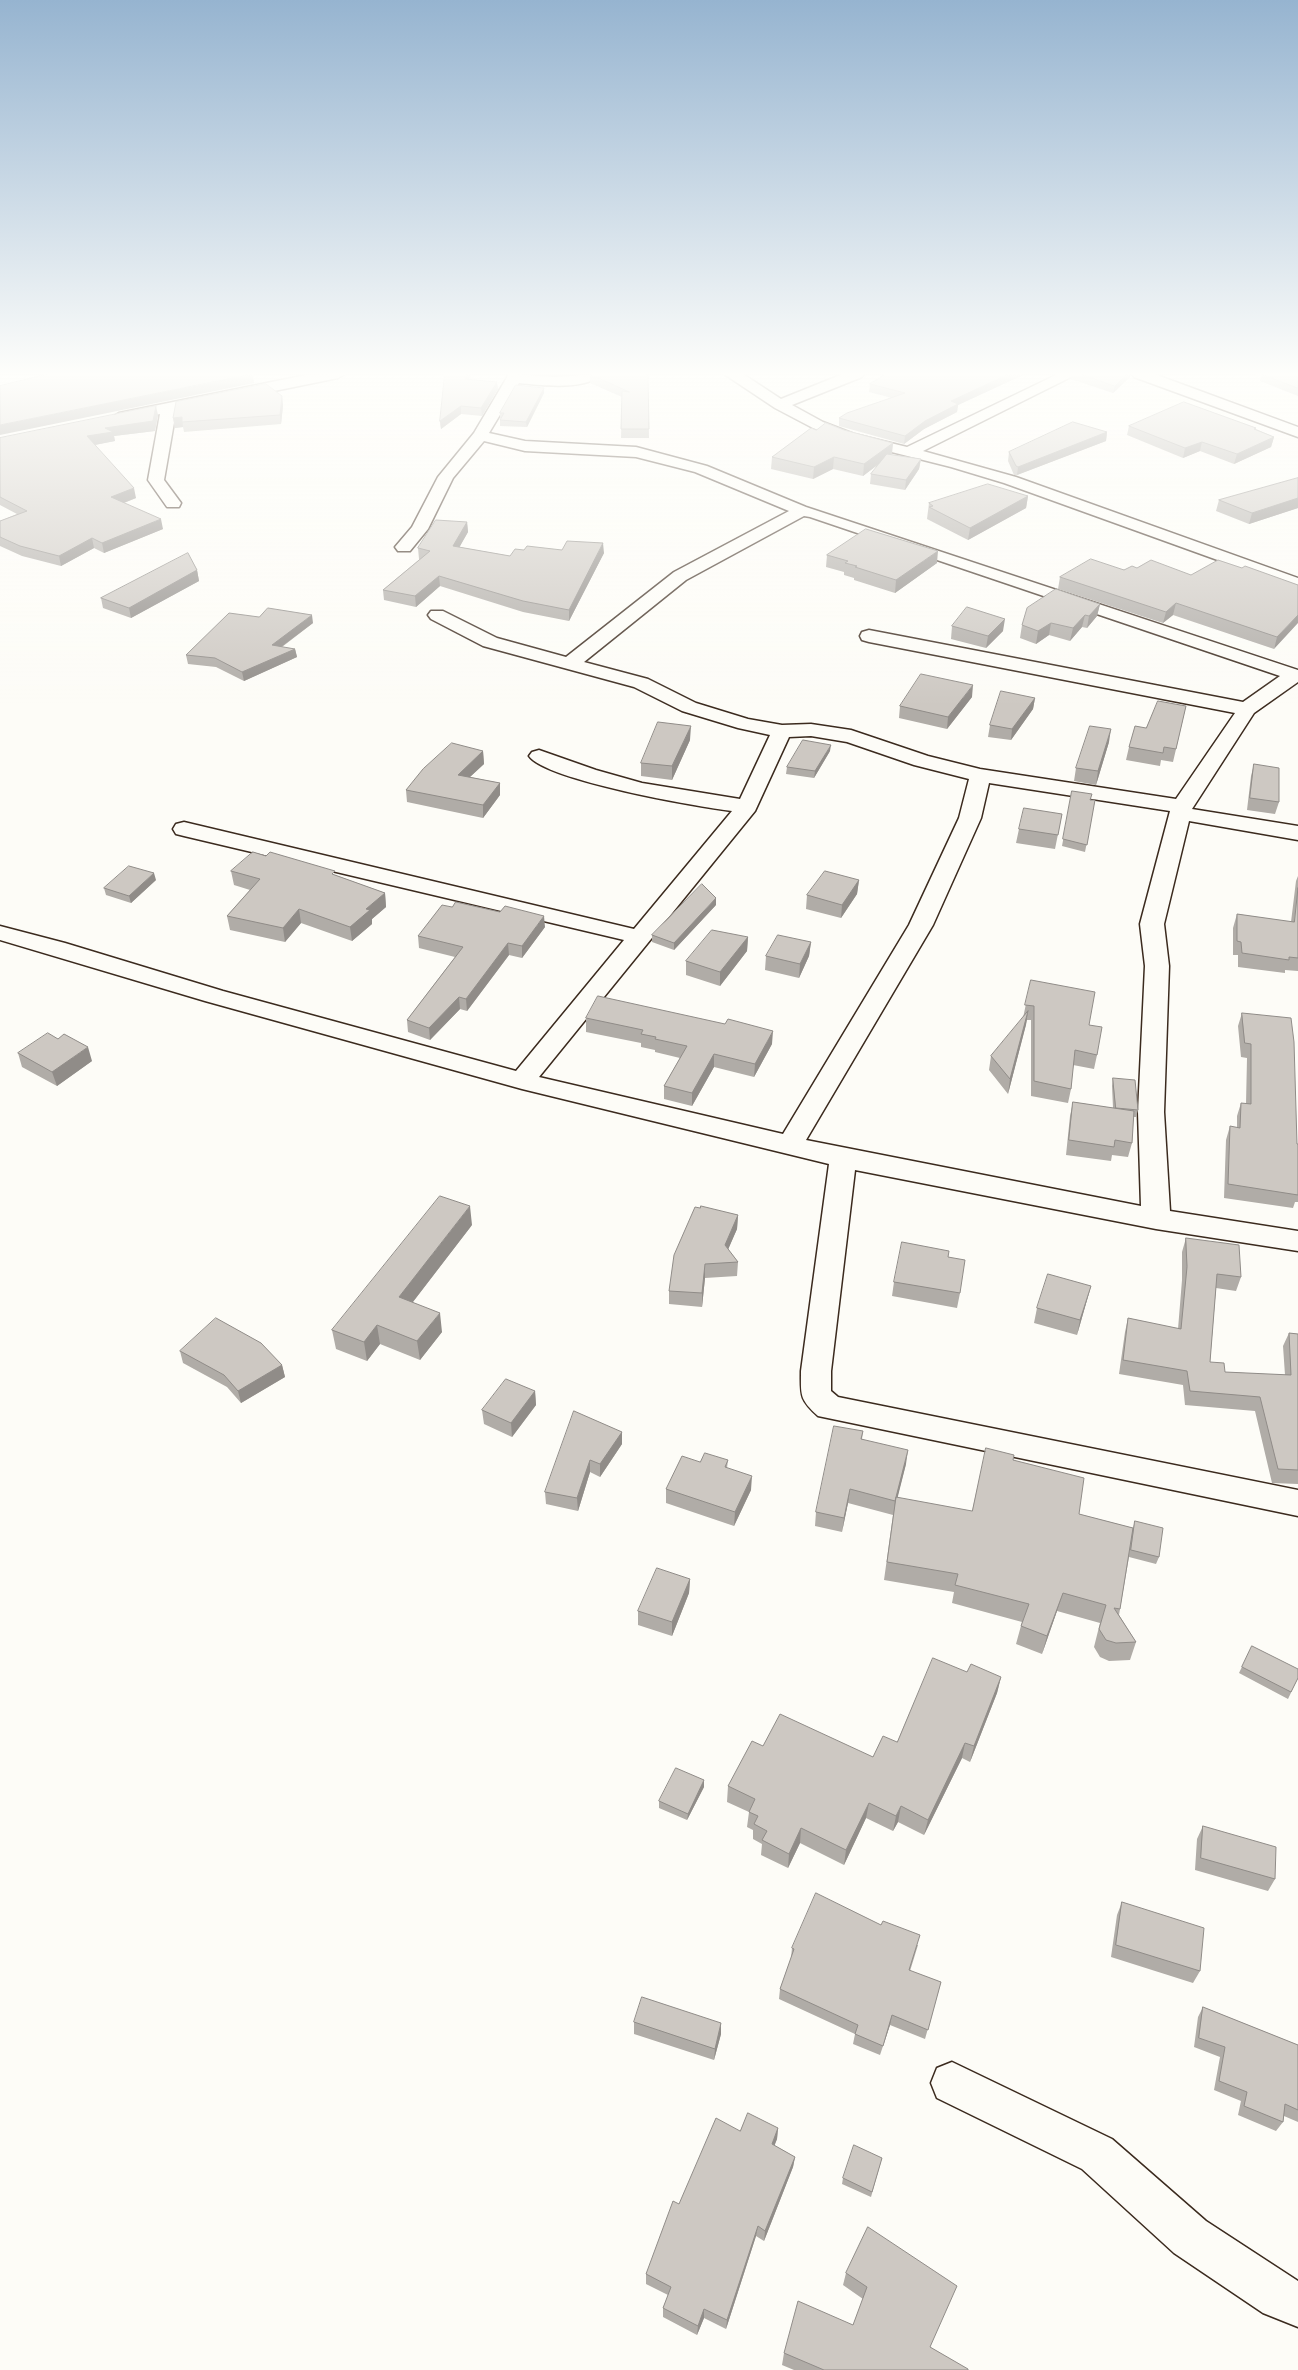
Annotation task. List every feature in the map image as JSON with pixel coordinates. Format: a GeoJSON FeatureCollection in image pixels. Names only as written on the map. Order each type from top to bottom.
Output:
{"type":"FeatureCollection","features":[{"type":"Feature","properties":{"kind":"street"},"geometry":{"type":"LineString","coordinates":[[159,485],[173,503]]}},
{"type":"Feature","properties":{"kind":"street"},"geometry":{"type":"LineString","coordinates":[[404,547],[420,529],[442,485]]}},
{"type":"Feature","properties":{"kind":"street"},"geometry":{"type":"LineString","coordinates":[[739,485],[802,511],[813,513],[1296,676]]}},
{"type":"Feature","properties":{"kind":"street"},"geometry":{"type":"LineString","coordinates":[[1023,485],[1298,584]]}},
{"type":"Feature","properties":{"kind":"street"},"geometry":{"type":"LineString","coordinates":[[570,664],[680,576],[802,511]]}},
{"type":"Feature","properties":{"kind":"street"},"geometry":{"type":"LineString","coordinates":[[436,616],[490,642],[641,683],[689,706],[744,724],[782,731],[811,730],[851,736],[921,761],[980,775],[1181,809],[1204,818],[1298,833]]}},
{"type":"Feature","properties":{"kind":"street"},"geometry":{"type":"LineString","coordinates":[[870,636],[1247,709]]}},
{"type":"Feature","properties":{"kind":"street"},"geometry":{"type":"LineString","coordinates":[[1156,1219],[1152,1112],[1157,966],[1152,924],[1181,809],[1247,709],[1296,676]]}},
{"type":"Feature","properties":{"kind":"street"},"geometry":{"type":"LineString","coordinates":[[522,1081],[747,806],[782,731]]}},
{"type":"Feature","properties":{"kind":"street"},"geometry":{"type":"LineString","coordinates":[[539,756],[572,771],[698,802],[747,806]]}},
{"type":"Feature","properties":{"kind":"street"},"geometry":{"type":"LineString","coordinates":[[790,1145],[921,925],[970,818],[980,775]]}},
{"type":"Feature","properties":{"kind":"street"},"geometry":{"type":"LineString","coordinates":[[184,829],[640,937]]}},
{"type":"Feature","properties":{"kind":"street"},"geometry":{"type":"LineString","coordinates":[[0,933],[214,996],[354,1033],[522,1081],[843,1158],[1156,1219],[1298,1241]]}},
{"type":"Feature","properties":{"kind":"street"},"geometry":{"type":"LineString","coordinates":[[843,1158],[816,1372],[816,1396],[829,1407],[1298,1503]]}},
{"type":"Feature","properties":{"kind":"street"},"geometry":{"type":"LineString","coordinates":[[952,2083],[1097,2154],[1190,2237],[1279,2297],[1298,2304]]}},
{"type":"Feature","properties":{"kind":"building"},"geometry":{"type":"Polygon","coordinates":[[[0,485],[131,485],[134,488],[111,497],[161,519],[102,543],[92,538],[59,556],[20,546],[0,537],[0,521],[27,511],[0,497],[0,485]]]}},
{"type":"Feature","properties":{"kind":"building"},"geometry":{"type":"Polygon","coordinates":[[[986,485],[1028,496],[970,528],[929,507],[933,506],[929,503],[986,485]]]}},
{"type":"Feature","properties":{"kind":"building"},"geometry":{"type":"Polygon","coordinates":[[[1274,485],[1298,485],[1298,498],[1252,513],[1219,500],[1274,485]]]}},
{"type":"Feature","properties":{"kind":"building"},"geometry":{"type":"Polygon","coordinates":[[[436,520],[467,522],[453,546],[510,556],[515,549],[524,550],[527,546],[562,550],[567,541],[603,543],[569,610],[523,601],[439,576],[415,596],[383,590],[430,551],[418,548],[436,520]]]}},
{"type":"Feature","properties":{"kind":"building"},"geometry":{"type":"Polygon","coordinates":[[[866,529],[938,551],[896,580],[855,567],[857,566],[845,563],[848,561],[827,555],[866,529]]]}},
{"type":"Feature","properties":{"kind":"building"},"geometry":{"type":"Polygon","coordinates":[[[188,553],[197,570],[129,608],[101,598],[188,553]]]}},
{"type":"Feature","properties":{"kind":"building"},"geometry":{"type":"Polygon","coordinates":[[[1091,559],[1124,570],[1132,566],[1137,568],[1151,560],[1191,575],[1218,560],[1242,568],[1245,566],[1298,585],[1298,615],[1277,637],[1176,603],[1166,612],[1060,577],[1091,559]]]}},
{"type":"Feature","properties":{"kind":"building"},"geometry":{"type":"Polygon","coordinates":[[[1056,589],[1100,604],[1089,616],[1085,615],[1073,628],[1051,623],[1038,631],[1022,625],[1027,608],[1056,589]]]}},
{"type":"Feature","properties":{"kind":"building"},"geometry":{"type":"Polygon","coordinates":[[[967,607],[1005,619],[988,636],[952,626],[967,607]]]}},
{"type":"Feature","properties":{"kind":"building"},"geometry":{"type":"Polygon","coordinates":[[[268,608],[312,615],[272,645],[295,649],[242,672],[215,658],[186,655],[229,613],[259,617],[268,608]]]}},
{"type":"Feature","properties":{"kind":"building"},"geometry":{"type":"Polygon","coordinates":[[[921,674],[973,685],[948,717],[900,706],[921,674]]]}},
{"type":"Feature","properties":{"kind":"building"},"geometry":{"type":"Polygon","coordinates":[[[1001,691],[1035,698],[1012,729],[990,725],[1001,691]]]}},
{"type":"Feature","properties":{"kind":"building"},"geometry":{"type":"Polygon","coordinates":[[[1158,701],[1186,706],[1176,749],[1164,747],[1163,753],[1129,747],[1135,726],[1146,728],[1158,701]]]}},
{"type":"Feature","properties":{"kind":"building"},"geometry":{"type":"Polygon","coordinates":[[[658,722],[691,726],[672,766],[641,763],[658,722]]]}},
{"type":"Feature","properties":{"kind":"building"},"geometry":{"type":"Polygon","coordinates":[[[1090,726],[1111,729],[1098,771],[1076,768],[1090,726]]]}},
{"type":"Feature","properties":{"kind":"building"},"geometry":{"type":"Polygon","coordinates":[[[803,740],[831,745],[815,771],[787,767],[803,740]]]}},
{"type":"Feature","properties":{"kind":"building"},"geometry":{"type":"Polygon","coordinates":[[[452,743],[483,751],[458,775],[500,783],[483,805],[406,790],[423,769],[452,743]]]}},
{"type":"Feature","properties":{"kind":"building"},"geometry":{"type":"Polygon","coordinates":[[[1254,764],[1279,768],[1279,802],[1250,798],[1254,764]]]}},
{"type":"Feature","properties":{"kind":"building"},"geometry":{"type":"Polygon","coordinates":[[[1072,791],[1092,794],[1090,800],[1095,800],[1087,845],[1063,839],[1072,791]]]}},
{"type":"Feature","properties":{"kind":"building"},"geometry":{"type":"Polygon","coordinates":[[[1024,808],[1062,814],[1058,835],[1019,829],[1024,808]]]}},
{"type":"Feature","properties":{"kind":"building"},"geometry":{"type":"Polygon","coordinates":[[[253,852],[266,856],[270,852],[335,871],[332,874],[385,893],[366,909],[370,910],[350,927],[299,909],[283,928],[227,916],[260,879],[231,871],[253,852]]]}},
{"type":"Feature","properties":{"kind":"building"},"geometry":{"type":"Polygon","coordinates":[[[129,866],[154,873],[129,896],[104,888],[129,866]]]}},
{"type":"Feature","properties":{"kind":"building"},"geometry":{"type":"Polygon","coordinates":[[[825,871],[859,880],[842,905],[807,895],[825,871]]]}},
{"type":"Feature","properties":{"kind":"building"},"geometry":{"type":"Polygon","coordinates":[[[702,884],[716,898],[674,943],[652,935],[702,884]]]}},
{"type":"Feature","properties":{"kind":"building"},"geometry":{"type":"Polygon","coordinates":[[[1298,888],[1298,958],[1289,957],[1289,960],[1242,953],[1241,942],[1237,941],[1237,914],[1294,922],[1298,888]]]}},
{"type":"Feature","properties":{"kind":"building"},"geometry":{"type":"Polygon","coordinates":[[[456,902],[500,912],[505,906],[544,916],[522,946],[508,943],[466,999],[459,997],[429,1028],[407,1020],[463,947],[418,936],[442,905],[452,907],[456,902]]]}},
{"type":"Feature","properties":{"kind":"building"},"geometry":{"type":"Polygon","coordinates":[[[712,930],[748,937],[720,972],[686,961],[712,930]]]}},
{"type":"Feature","properties":{"kind":"building"},"geometry":{"type":"Polygon","coordinates":[[[778,935],[811,942],[800,964],[766,956],[778,935]]]}},
{"type":"Feature","properties":{"kind":"building"},"geometry":{"type":"Polygon","coordinates":[[[1031,980],[1095,992],[1089,1025],[1102,1027],[1097,1055],[1075,1050],[1071,1089],[1034,1081],[1034,1006],[1025,1005],[1031,980]]]}},
{"type":"Feature","properties":{"kind":"building"},"geometry":{"type":"Polygon","coordinates":[[[598,996],[725,1024],[728,1019],[773,1031],[755,1064],[714,1054],[692,1093],[664,1086],[687,1046],[641,1034],[643,1030],[586,1018],[598,996]]]}},
{"type":"Feature","properties":{"kind":"building"},"geometry":{"type":"Polygon","coordinates":[[[1028,1011],[1010,1079],[991,1056],[1028,1011]]]}},
{"type":"Feature","properties":{"kind":"building"},"geometry":{"type":"Polygon","coordinates":[[[1242,1013],[1291,1018],[1294,1042],[1298,1195],[1228,1184],[1230,1126],[1240,1128],[1241,1103],[1251,1104],[1251,1044],[1245,1043],[1242,1013]]]}},
{"type":"Feature","properties":{"kind":"building"},"geometry":{"type":"Polygon","coordinates":[[[48,1033],[58,1039],[64,1034],[88,1047],[52,1072],[18,1053],[48,1033]]]}},
{"type":"Feature","properties":{"kind":"building"},"geometry":{"type":"Polygon","coordinates":[[[1113,1078],[1135,1080],[1138,1110],[1116,1108],[1113,1078]]]}},
{"type":"Feature","properties":{"kind":"building"},"geometry":{"type":"Polygon","coordinates":[[[1073,1102],[1134,1111],[1132,1143],[1115,1140],[1114,1147],[1069,1140],[1073,1102]]]}},
{"type":"Feature","properties":{"kind":"building"},"geometry":{"type":"Polygon","coordinates":[[[440,1196],[470,1206],[399,1297],[440,1313],[417,1341],[377,1325],[364,1342],[332,1330],[440,1196]]]}},
{"type":"Feature","properties":{"kind":"building"},"geometry":{"type":"Polygon","coordinates":[[[701,1206],[738,1215],[725,1245],[738,1262],[705,1264],[702,1293],[669,1291],[674,1255],[695,1207],[700,1208],[701,1206]]]}},
{"type":"Feature","properties":{"kind":"building"},"geometry":{"type":"Polygon","coordinates":[[[1186,1238],[1239,1245],[1241,1277],[1217,1274],[1210,1362],[1224,1363],[1225,1372],[1291,1375],[1289,1333],[1298,1334],[1298,1470],[1278,1469],[1260,1397],[1190,1391],[1187,1371],[1123,1360],[1128,1318],[1181,1329],[1187,1267],[1186,1238]]]}},
{"type":"Feature","properties":{"kind":"building"},"geometry":{"type":"Polygon","coordinates":[[[902,1242],[949,1251],[948,1257],[965,1260],[960,1293],[894,1282],[902,1242]]]}},
{"type":"Feature","properties":{"kind":"building"},"geometry":{"type":"Polygon","coordinates":[[[1048,1274],[1091,1286],[1080,1320],[1037,1308],[1048,1274]]]}},
{"type":"Feature","properties":{"kind":"building"},"geometry":{"type":"Polygon","coordinates":[[[216,1318],[261,1343],[282,1365],[238,1391],[224,1375],[180,1351],[216,1318]]]}},
{"type":"Feature","properties":{"kind":"building"},"geometry":{"type":"Polygon","coordinates":[[[506,1379],[535,1391],[511,1423],[482,1410],[506,1379]]]}},
{"type":"Feature","properties":{"kind":"building"},"geometry":{"type":"Polygon","coordinates":[[[574,1411],[622,1432],[600,1464],[590,1460],[577,1498],[545,1492],[574,1411]]]}},
{"type":"Feature","properties":{"kind":"building"},"geometry":{"type":"Polygon","coordinates":[[[834,1426],[863,1431],[861,1439],[908,1450],[895,1501],[850,1489],[844,1518],[816,1512],[834,1426]]]}},
{"type":"Feature","properties":{"kind":"building"},"geometry":{"type":"Polygon","coordinates":[[[986,1448],[1014,1455],[1013,1460],[1084,1478],[1079,1514],[1133,1528],[1120,1609],[1114,1608],[1136,1642],[1116,1643],[1106,1640],[1099,1629],[1106,1605],[1063,1593],[1047,1636],[1021,1626],[1029,1604],[955,1585],[958,1574],[887,1562],[896,1497],[972,1511],[986,1448]]]}},
{"type":"Feature","properties":{"kind":"building"},"geometry":{"type":"Polygon","coordinates":[[[705,1453],[728,1460],[725,1467],[752,1476],[735,1512],[666,1489],[682,1456],[700,1462],[705,1453]]]}},
{"type":"Feature","properties":{"kind":"building"},"geometry":{"type":"Polygon","coordinates":[[[1135,1521],[1163,1528],[1159,1557],[1131,1550],[1135,1521]]]}},
{"type":"Feature","properties":{"kind":"building"},"geometry":{"type":"Polygon","coordinates":[[[657,1568],[690,1579],[672,1622],[638,1611],[657,1568]]]}},
{"type":"Feature","properties":{"kind":"building"},"geometry":{"type":"Polygon","coordinates":[[[1252,1646],[1298,1669],[1298,1678],[1291,1692],[1242,1667],[1252,1646]]]}},
{"type":"Feature","properties":{"kind":"building"},"geometry":{"type":"Polygon","coordinates":[[[933,1658],[967,1672],[971,1664],[1001,1677],[974,1746],[965,1743],[928,1820],[901,1806],[896,1816],[869,1803],[846,1850],[801,1828],[789,1854],[762,1840],[767,1831],[754,1824],[758,1816],[749,1812],[755,1799],[728,1786],[752,1741],[763,1746],[780,1714],[873,1757],[883,1736],[897,1742],[933,1658]]]}},
{"type":"Feature","properties":{"kind":"building"},"geometry":{"type":"Polygon","coordinates":[[[676,1768],[704,1780],[688,1814],[659,1801],[676,1768]]]}},
{"type":"Feature","properties":{"kind":"building"},"geometry":{"type":"Polygon","coordinates":[[[1203,1826],[1276,1847],[1275,1879],[1201,1858],[1203,1826]]]}},
{"type":"Feature","properties":{"kind":"building"},"geometry":{"type":"Polygon","coordinates":[[[816,1893],[881,1925],[883,1921],[920,1935],[909,1970],[941,1982],[928,2030],[892,2015],[883,2046],[855,2034],[858,2025],[780,1989],[794,1949],[792,1948],[816,1893]]]}},
{"type":"Feature","properties":{"kind":"building"},"geometry":{"type":"Polygon","coordinates":[[[1122,1902],[1204,1928],[1200,1971],[1116,1945],[1122,1902]]]}},
{"type":"Feature","properties":{"kind":"building"},"geometry":{"type":"Polygon","coordinates":[[[642,1997],[721,2023],[715,2049],[634,2022],[642,1997]]]}},
{"type":"Feature","properties":{"kind":"building"},"geometry":{"type":"Polygon","coordinates":[[[1203,2007],[1298,2045],[1298,2110],[1285,2104],[1283,2122],[1244,2106],[1247,2092],[1219,2081],[1225,2047],[1199,2038],[1203,2007]]]}},
{"type":"Feature","properties":{"kind":"building"},"geometry":{"type":"Polygon","coordinates":[[[748,2113],[778,2128],[772,2144],[795,2157],[765,2231],[758,2226],[727,2320],[704,2309],[698,2326],[663,2308],[671,2287],[646,2274],[673,2201],[679,2204],[716,2118],[740,2131],[748,2113]]]}},
{"type":"Feature","properties":{"kind":"building"},"geometry":{"type":"Polygon","coordinates":[[[854,2145],[882,2158],[872,2192],[843,2178],[854,2145]]]}},
{"type":"Feature","properties":{"kind":"building"},"geometry":{"type":"Polygon","coordinates":[[[868,2227],[957,2286],[930,2347],[968,2370],[824,2370],[784,2353],[798,2301],[853,2325],[867,2287],[846,2273],[868,2227]]]}}]}
